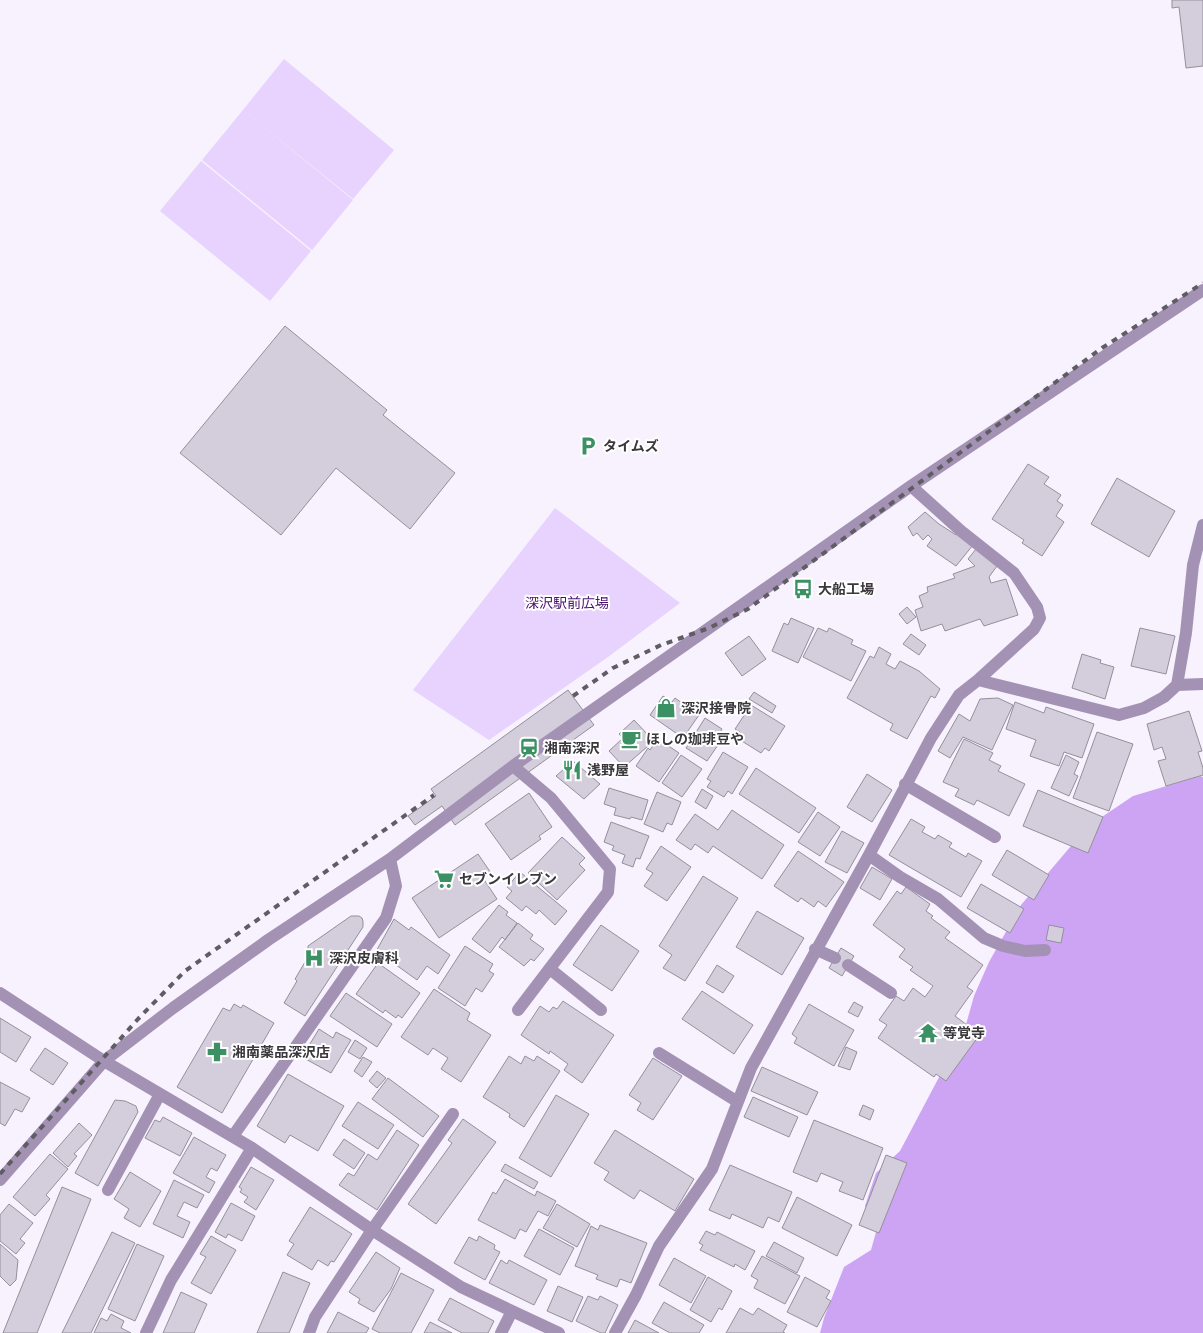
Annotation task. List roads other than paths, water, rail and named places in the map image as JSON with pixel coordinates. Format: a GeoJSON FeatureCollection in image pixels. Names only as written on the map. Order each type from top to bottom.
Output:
{"type":"FeatureCollection","features":[{"type":"Feature","properties":{"kind":"street"},"geometry":{"type":"LineString","coordinates":[[0,1180],[104,1061],[173,1008],[244,957],[390,859],[514,766],[911,486],[1203,290]]}},
{"type":"Feature","properties":{"kind":"street"},"geometry":{"type":"LineString","coordinates":[[615,1333],[636,1295],[659,1246],[712,1169],[751,1068],[869,855],[931,738],[959,695],[1034,629],[1040,618],[1037,606],[1014,573],[961,531],[911,486]]}},
{"type":"Feature","properties":{"kind":"street"},"geometry":{"type":"LineString","coordinates":[[978,680],[1120,715],[1144,708],[1164,697],[1177,685],[1186,633],[1193,565],[1203,525]]}},
{"type":"Feature","properties":{"kind":"street"},"geometry":{"type":"LineString","coordinates":[[1177,685],[1203,684]]}},
{"type":"Feature","properties":{"kind":"street"},"geometry":{"type":"LineString","coordinates":[[514,766],[552,798],[610,869],[608,892],[518,1010]]}},
{"type":"Feature","properties":{"kind":"street"},"geometry":{"type":"LineString","coordinates":[[905,784],[995,837]]}},
{"type":"Feature","properties":{"kind":"street"},"geometry":{"type":"LineString","coordinates":[[869,855],[900,877],[938,899],[984,938],[1003,946],[1025,951],[1045,950]]}},
{"type":"Feature","properties":{"kind":"street"},"geometry":{"type":"LineString","coordinates":[[233,1136],[386,918],[396,886],[390,859]]}},
{"type":"Feature","properties":{"kind":"street"},"geometry":{"type":"LineString","coordinates":[[816,950],[835,958]]}},
{"type":"Feature","properties":{"kind":"street"},"geometry":{"type":"LineString","coordinates":[[848,965],[891,993]]}},
{"type":"Feature","properties":{"kind":"street"},"geometry":{"type":"LineString","coordinates":[[550,969],[601,1010]]}},
{"type":"Feature","properties":{"kind":"street"},"geometry":{"type":"LineString","coordinates":[[0,993],[104,1061],[252,1148],[372,1230],[461,1287],[559,1333]]}},
{"type":"Feature","properties":{"kind":"street"},"geometry":{"type":"LineString","coordinates":[[659,1053],[738,1102]]}},
{"type":"Feature","properties":{"kind":"street"},"geometry":{"type":"LineString","coordinates":[[108,1190],[160,1094]]}},
{"type":"Feature","properties":{"kind":"street"},"geometry":{"type":"LineString","coordinates":[[309,1333],[315,1316],[453,1114]]}},
{"type":"Feature","properties":{"kind":"street"},"geometry":{"type":"LineString","coordinates":[[146,1333],[171,1280],[252,1148]]}},
{"type":"Feature","properties":{"kind":"street"},"geometry":{"type":"LineString","coordinates":[[501,1333],[512,1311]]}},
{"type":"Feature","properties":{"kind":"railway"},"geometry":{"type":"LineString","coordinates":[[573,696],[613,668],[661,645],[709,628],[748,609],[1102,348],[1203,283]]}},
{"type":"Feature","properties":{"kind":"railway"},"geometry":{"type":"LineString","coordinates":[[0,1174],[138,1019],[185,971],[434,795]]}},
{"type":"Feature","properties":{"kind":"place","name":"タイムズ"},"geometry":{"type":"Point","coordinates":[588,446]}},
{"type":"Feature","properties":{"kind":"place","name":"大船工場"},"geometry":{"type":"Point","coordinates":[803,589]}},
{"type":"Feature","properties":{"kind":"place","name":"深沢接骨院"},"geometry":{"type":"Point","coordinates":[666,708]}},
{"type":"Feature","properties":{"kind":"place","name":"ほしの珈琲豆や"},"geometry":{"type":"Point","coordinates":[631,739]}},
{"type":"Feature","properties":{"kind":"place","name":"湘南深沢"},"geometry":{"type":"Point","coordinates":[529,748]}},
{"type":"Feature","properties":{"kind":"place","name":"浅野屋"},"geometry":{"type":"Point","coordinates":[572,770]}},
{"type":"Feature","properties":{"kind":"place","name":"セブンイレブン"},"geometry":{"type":"Point","coordinates":[444,879]}},
{"type":"Feature","properties":{"kind":"place","name":"深沢皮膚科"},"geometry":{"type":"Point","coordinates":[314,958]}},
{"type":"Feature","properties":{"kind":"place","name":"等覚寺"},"geometry":{"type":"Point","coordinates":[928,1033]}},
{"type":"Feature","properties":{"kind":"place","name":"湘南薬品深沢店"},"geometry":{"type":"Point","coordinates":[217,1052]}},
{"type":"Feature","properties":{"kind":"park label","name":"深沢駅前広場"},"geometry":{"type":"Point","coordinates":[567,603]}}]}
